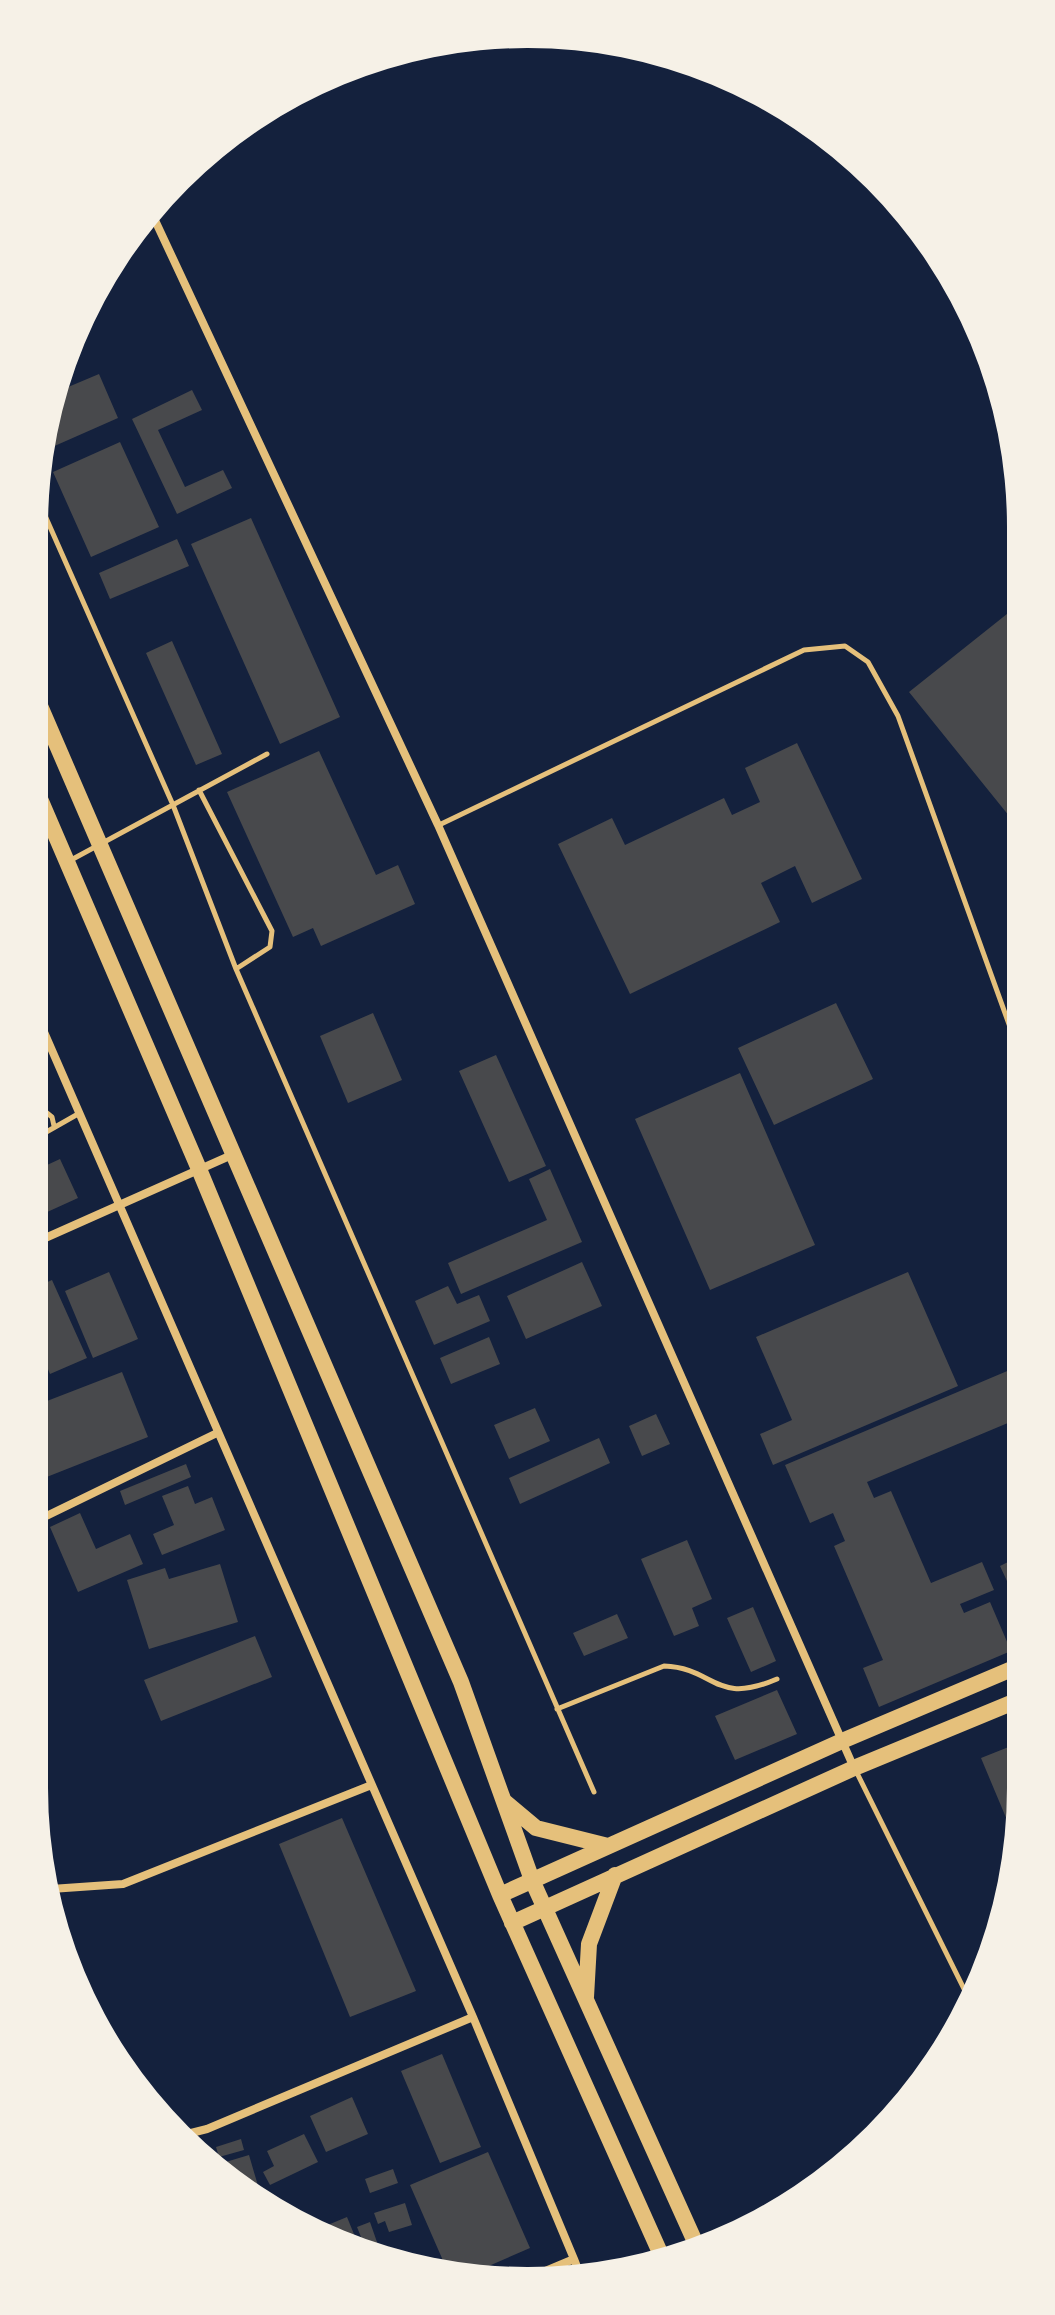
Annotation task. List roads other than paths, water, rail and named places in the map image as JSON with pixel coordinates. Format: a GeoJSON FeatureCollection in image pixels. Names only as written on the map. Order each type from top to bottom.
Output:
{"type":"FeatureCollection","features":[{"type":"Feature","properties":{"kind":"main road"},"geometry":{"type":"LineString","coordinates":[[48,724],[461,1682],[532,1880],[693,2238]]}},
{"type":"Feature","properties":{"kind":"main road"},"geometry":{"type":"LineString","coordinates":[[48,818],[199,1169],[500,1895],[658,2249]]}},
{"type":"Feature","properties":{"kind":"main road"},"geometry":{"type":"LineString","coordinates":[[500,1895],[842,1741],[1007,1671]]}},
{"type":"Feature","properties":{"kind":"main road"},"geometry":{"type":"LineString","coordinates":[[512,1923],[854,1768],[1007,1705]]}},
{"type":"Feature","properties":{"kind":"main road"},"geometry":{"type":"LineString","coordinates":[[503,1801],[536,1828],[608,1846]]}},
{"type":"Feature","properties":{"kind":"main road"},"geometry":{"type":"LineString","coordinates":[[586,2000],[589,1944],[615,1875]]}},
{"type":"Feature","properties":{"kind":"street"},"geometry":{"type":"LineString","coordinates":[[157,224],[438,825],[854,1768]]}},
{"type":"Feature","properties":{"kind":"street"},"geometry":{"type":"LineString","coordinates":[[48,1042],[369,1786],[473,2017],[576,2264]]}},
{"type":"Feature","properties":{"kind":"street"},"geometry":{"type":"LineString","coordinates":[[48,1237],[234,1154]]}},
{"type":"Feature","properties":{"kind":"street"},"geometry":{"type":"LineString","coordinates":[[48,1515],[217,1433]]}},
{"type":"Feature","properties":{"kind":"street"},"geometry":{"type":"LineString","coordinates":[[59,1888],[123,1884],[369,1786]]}},
{"type":"Feature","properties":{"kind":"street"},"geometry":{"type":"LineString","coordinates":[[194,2132],[473,2017]]}},
{"type":"Feature","properties":{"kind":"street"},"geometry":{"type":"LineString","coordinates":[[557,2266],[574,2259]]}},
{"type":"Feature","properties":{"kind":"lane"},"geometry":{"type":"LineString","coordinates":[[48,523],[173,805],[236,969],[594,1792]]}},
{"type":"Feature","properties":{"kind":"lane"},"geometry":{"type":"LineString","coordinates":[[438,825],[804,650],[845,646],[868,662],[898,716],[1007,1019]]}},
{"type":"Feature","properties":{"kind":"lane"},"geometry":{"type":"LineString","coordinates":[[67,862],[267,754]]}},
{"type":"Feature","properties":{"kind":"lane"},"geometry":{"type":"LineString","coordinates":[[199,790],[272,931],[270,947],[236,969]]}},
{"type":"Feature","properties":{"kind":"lane"},"geometry":{"type":"LineString","coordinates":[[48,1114],[54,1126]]}},
{"type":"Feature","properties":{"kind":"lane"},"geometry":{"type":"LineString","coordinates":[[48,1130],[78,1114]]}},
{"type":"Feature","properties":{"kind":"lane"},"geometry":{"type":"LineString","coordinates":[[557,1709],[664,1666],[677,1666],[737,1691],[777,1679]]}},
{"type":"Feature","properties":{"kind":"lane"},"geometry":{"type":"LineString","coordinates":[[854,1768],[963,1988]]}}]}
